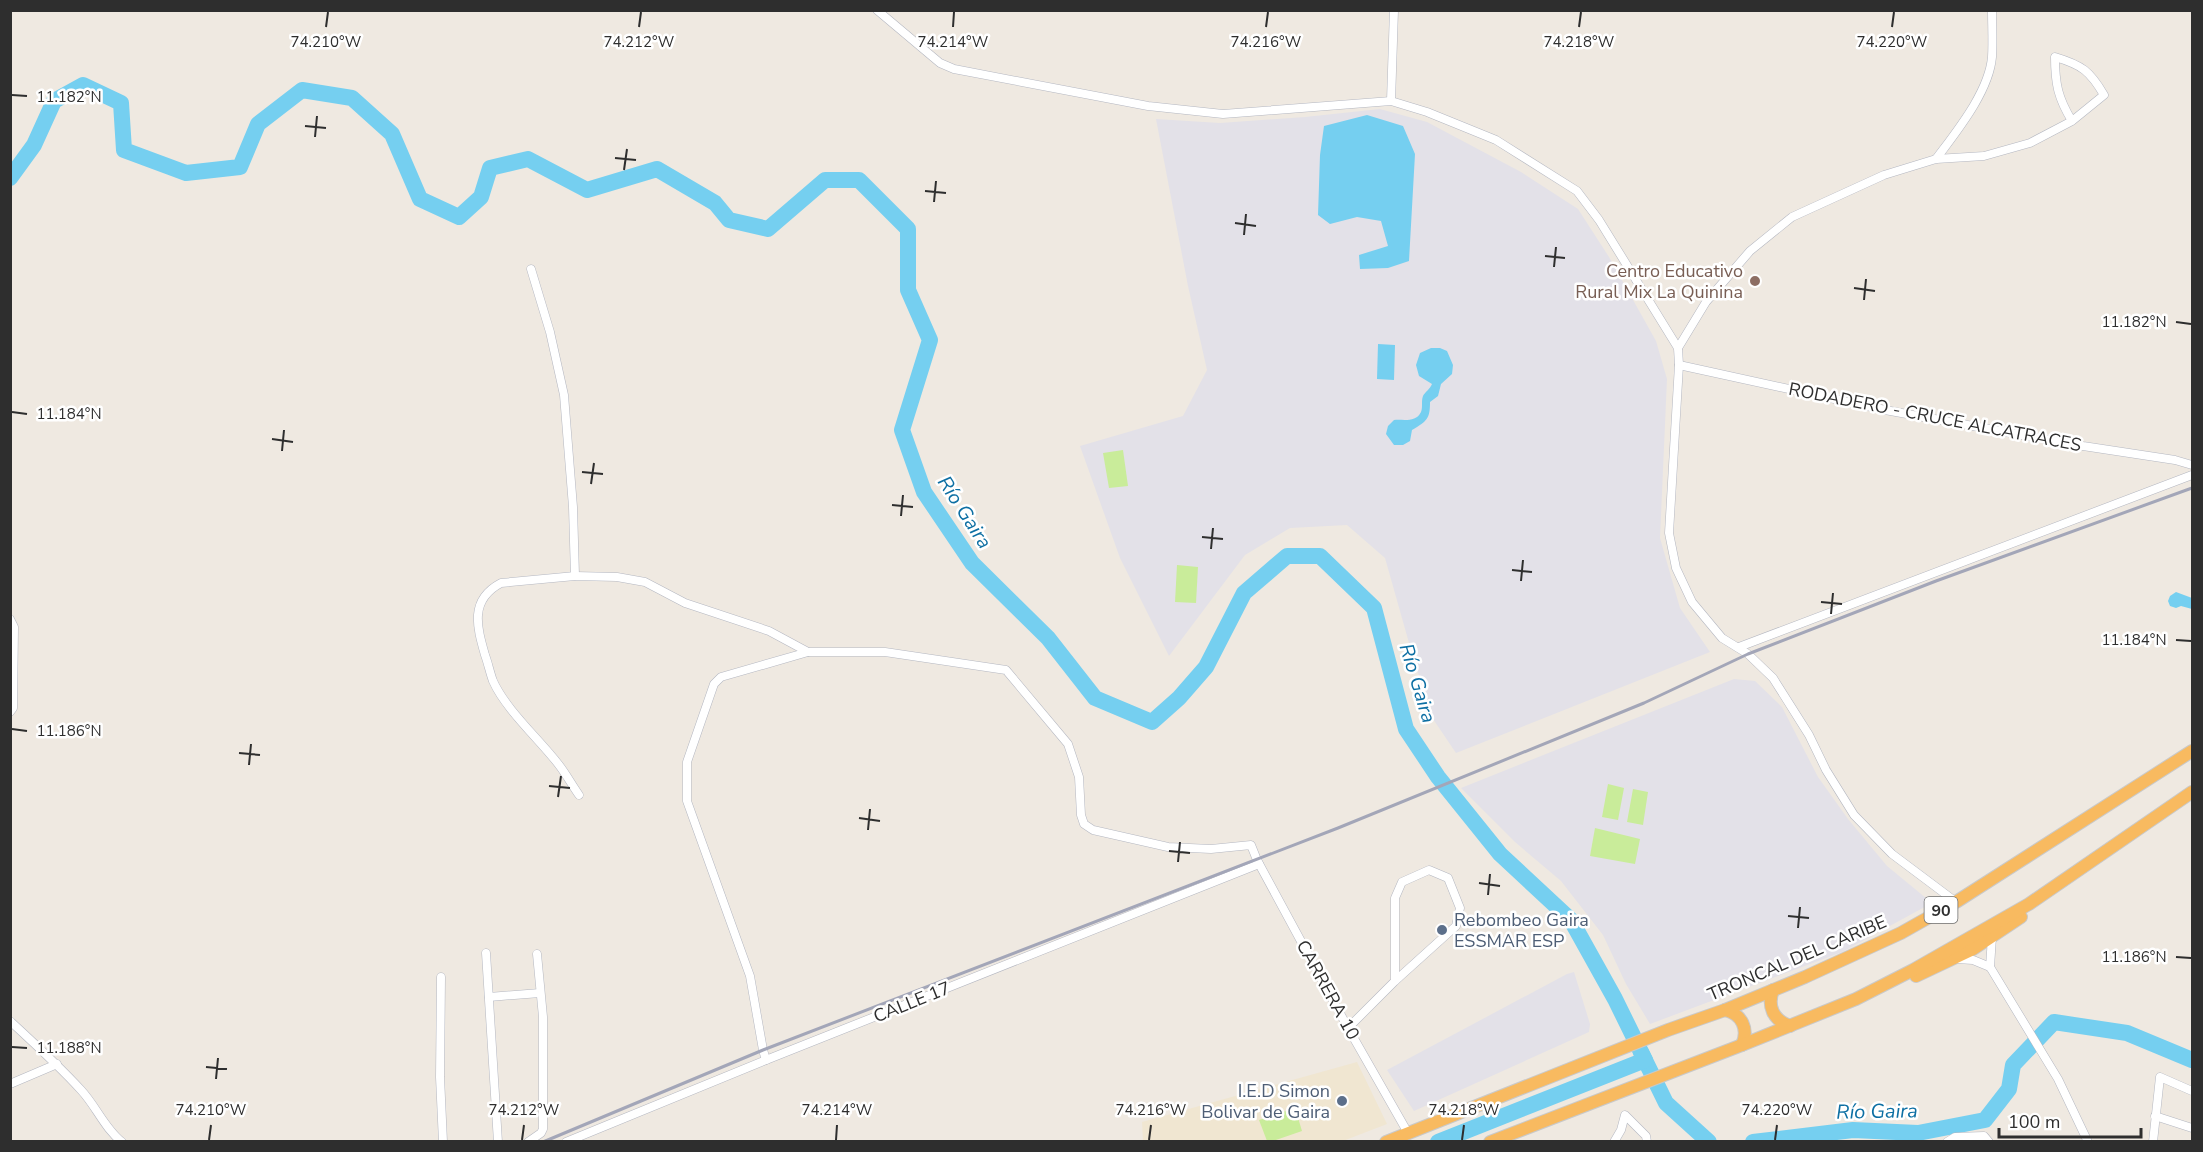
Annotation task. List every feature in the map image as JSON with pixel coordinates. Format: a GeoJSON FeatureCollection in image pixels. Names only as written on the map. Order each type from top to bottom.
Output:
{"type":"FeatureCollection","features":[{"type":"Feature","properties":{"kind":"highway","name":"TRONCAL DEL CARIBE"},"geometry":{"type":"LineString","coordinates":[[1386,1142],[1668,1030],[1725,1010],[1901,933],[1956,902],[2193,751]]}},
{"type":"Feature","properties":{"kind":"highway","name":"90"},"geometry":{"type":"LineString","coordinates":[[1490,1142],[1856,999],[1913,970],[2029,904],[2193,792]]}},
{"type":"Feature","properties":{"kind":"highway"},"geometry":{"type":"LineString","coordinates":[[1856,999],[1952,960],[1992,937],[2038,906],[2080,870]]}},
{"type":"Feature","properties":{"kind":"highway"},"geometry":{"type":"LineString","coordinates":[[1773,990],[1770,1003],[1774,1015],[1778,1020],[1790,1026]]}},
{"type":"Feature","properties":{"kind":"highway"},"geometry":{"type":"LineString","coordinates":[[1725,1010],[1737,1015],[1744,1026],[1742,1045]]}},
{"type":"Feature","properties":{"kind":"street"},"geometry":{"type":"LineString","coordinates":[[877,10],[940,63],[954,69],[1148,106],[1223,114],[1391,101],[1427,112],[1496,140],[1577,191],[1599,220],[1678,348],[1669,533],[1676,568],[1692,602],[1722,638],[1755,660],[1773,678],[1789,701],[1826,770],[1854,815],[1892,854],[1956,902]]}},
{"type":"Feature","properties":{"kind":"street"},"geometry":{"type":"LineString","coordinates":[[1391,101],[1394,10]]}},
{"type":"Feature","properties":{"kind":"street"},"geometry":{"type":"LineString","coordinates":[[1936,159],[1967,117],[1980,93],[1992,60],[1992,10]]}},
{"type":"Feature","properties":{"kind":"street"},"geometry":{"type":"LineString","coordinates":[[1678,348],[1706,302],[1742,260],[1792,217],[1884,175],[1936,159],[1984,156],[2030,143],[2072,121],[2104,95],[2093,76],[2076,63],[2055,57],[2055,80],[2061,102],[2072,121]]}},
{"type":"Feature","properties":{"kind":"street"},"geometry":{"type":"LineString","coordinates":[[531,269],[550,332],[564,395],[573,507],[575,576]]}},
{"type":"Feature","properties":{"kind":"street","name":"RODADERO - CRUCE ALCATRACES"},"geometry":{"type":"LineString","coordinates":[[1679,364],[1886,410],[2193,465]]}},
{"type":"Feature","properties":{"kind":"street"},"geometry":{"type":"LineString","coordinates":[[1739,648],[2193,475]]}},
{"type":"Feature","properties":{"kind":"street"},"geometry":{"type":"LineString","coordinates":[[579,795],[559,765],[516,715],[494,682],[477,627],[477,618],[480,603],[494,586],[501,583],[575,576],[617,577],[645,582],[685,603],[769,631],[808,652]]}},
{"type":"Feature","properties":{"kind":"street"},"geometry":{"type":"LineString","coordinates":[[10,620],[14,627],[13,708],[10,712]]}},
{"type":"Feature","properties":{"kind":"street"},"geometry":{"type":"LineString","coordinates":[[766,1060],[750,976],[687,801],[687,762],[714,684],[720,677],[808,652]]}},
{"type":"Feature","properties":{"kind":"street","name":"CARRERA 10"},"geometry":{"type":"LineString","coordinates":[[808,652],[885,652],[1006,670],[1068,744],[1079,777],[1081,815],[1084,824],[1093,830],[1168,847],[1211,849],[1251,845],[1259,864],[1348,1028],[1408,1133]]}},
{"type":"Feature","properties":{"kind":"street","name":"CALLE 17"},"geometry":{"type":"LineString","coordinates":[[566,1142],[1259,864]]}},
{"type":"Feature","properties":{"kind":"street"},"geometry":{"type":"LineString","coordinates":[[1348,1028],[1395,981],[1456,926],[1460,908],[1448,878],[1429,870],[1402,882],[1395,898],[1395,981]]}},
{"type":"Feature","properties":{"kind":"street"},"geometry":{"type":"LineString","coordinates":[[1992,937],[1990,967],[2038,1050],[2058,1079],[2088,1142]]}},
{"type":"Feature","properties":{"kind":"street"},"geometry":{"type":"LineString","coordinates":[[486,954],[498,1142]]}},
{"type":"Feature","properties":{"kind":"street"},"geometry":{"type":"LineString","coordinates":[[528,1142],[543,1129],[543,1063],[537,954]]}},
{"type":"Feature","properties":{"kind":"street"},"geometry":{"type":"LineString","coordinates":[[1952,960],[1972,960],[1990,967]]}},
{"type":"Feature","properties":{"kind":"street"},"geometry":{"type":"LineString","coordinates":[[441,976],[440,1077],[443,1142]]}},
{"type":"Feature","properties":{"kind":"street"},"geometry":{"type":"LineString","coordinates":[[489,997],[540,993]]}},
{"type":"Feature","properties":{"kind":"street"},"geometry":{"type":"LineString","coordinates":[[10,1021],[57,1064],[84,1093],[115,1136],[122,1142]]}},
{"type":"Feature","properties":{"kind":"street"},"geometry":{"type":"LineString","coordinates":[[10,1083],[57,1064]]}},
{"type":"Feature","properties":{"kind":"street"},"geometry":{"type":"LineString","coordinates":[[2153,1142],[2160,1077],[2193,1091]]}},
{"type":"Feature","properties":{"kind":"street"},"geometry":{"type":"LineString","coordinates":[[1614,1142],[1621,1130],[1625,1115],[1646,1136],[1647,1142]]}},
{"type":"Feature","properties":{"kind":"street"},"geometry":{"type":"LineString","coordinates":[[2155,1116],[2193,1128]]}},
{"type":"Feature","properties":{"kind":"street"},"geometry":{"type":"LineString","coordinates":[[1947,1142],[1955,1137],[1984,1136],[1988,1140]]}},
{"type":"Feature","properties":{"kind":"shaded area"},"geometry":{"type":"Polygon","coordinates":[[[1380,109],[1427,122],[1521,172],[1578,209],[1609,257],[1656,341],[1667,379],[1660,538],[1680,608],[1710,652],[1456,753],[1433,719],[1385,558],[1347,525],[1290,528],[1245,555],[1169,656],[1120,558],[1080,446],[1183,416],[1207,370],[1188,286],[1156,119],[1220,123],[1380,109]]]}},
{"type":"Feature","properties":{"kind":"shaded area"},"geometry":{"type":"Polygon","coordinates":[[[1734,679],[1755,681],[1782,707],[1818,777],[1848,819],[1887,866],[1932,903],[1842,952],[1650,1024],[1626,984],[1603,935],[1561,881],[1515,842],[1461,788],[1734,679]]]}},
{"type":"Feature","properties":{"kind":"shaded area"},"geometry":{"type":"Polygon","coordinates":[[[1574,972],[1590,1024],[1589,1032],[1414,1111],[1387,1070],[1574,972]]]}},
{"type":"Feature","properties":{"kind":"shaded area"},"geometry":{"type":"Polygon","coordinates":[[[1357,1062],[1387,1124],[1343,1141],[1143,1142],[1142,1122],[1357,1062]]]}},
{"type":"Feature","properties":{"kind":"green space"},"geometry":{"type":"Polygon","coordinates":[[[1123,450],[1128,486],[1109,488],[1103,453],[1123,450]]]}},
{"type":"Feature","properties":{"kind":"green space"},"geometry":{"type":"Polygon","coordinates":[[[1177,565],[1198,567],[1196,603],[1175,602],[1177,565]]]}},
{"type":"Feature","properties":{"kind":"green space"},"geometry":{"type":"Polygon","coordinates":[[[1608,784],[1624,788],[1618,820],[1602,817],[1608,784]]]}},
{"type":"Feature","properties":{"kind":"green space"},"geometry":{"type":"Polygon","coordinates":[[[1633,789],[1648,792],[1643,825],[1627,822],[1633,789]]]}},
{"type":"Feature","properties":{"kind":"green space"},"geometry":{"type":"Polygon","coordinates":[[[1595,828],[1640,839],[1635,864],[1590,856],[1595,828]]]}},
{"type":"Feature","properties":{"kind":"green space"},"geometry":{"type":"Polygon","coordinates":[[[1295,1108],[1302,1131],[1267,1141],[1259,1120],[1295,1108]]]}},
{"type":"Feature","properties":{"kind":"water"},"geometry":{"type":"Polygon","coordinates":[[[1367,115],[1403,126],[1415,154],[1409,261],[1388,268],[1360,269],[1359,255],[1388,246],[1381,221],[1357,217],[1330,224],[1318,215],[1320,155],[1324,126],[1367,115]]]}},
{"type":"Feature","properties":{"kind":"water"},"geometry":{"type":"Polygon","coordinates":[[[1378,344],[1395,345],[1394,380],[1377,379],[1378,344]]]}},
{"type":"Feature","properties":{"kind":"water"},"geometry":{"type":"Polygon","coordinates":[[[1431,348],[1447,351],[1453,365],[1452,374],[1441,384],[1438,396],[1430,402],[1427,419],[1412,430],[1410,441],[1403,445],[1394,445],[1386,434],[1388,426],[1394,420],[1416,418],[1422,410],[1423,396],[1432,384],[1419,376],[1416,365],[1420,353],[1431,348]]]}},
{"type":"Feature","properties":{"kind":"water"},"geometry":{"type":"Polygon","coordinates":[[[2176,592],[2192,598],[2192,609],[2170,606],[2168,601],[2170,596],[2176,592]]]}},
{"type":"Feature","properties":{"kind":"waterway","name":"Río Gaira"},"geometry":{"type":"LineString","coordinates":[[10,178],[34,145],[54,101],[83,85],[121,103],[124,150],[186,173],[240,167],[258,124],[302,90],[352,98],[392,134],[420,199],[459,217],[481,197],[490,168],[528,159],[587,190],[657,169],[715,203],[729,220],[768,229],[825,180],[859,180],[908,229],[908,290],[930,340],[902,430],[924,492],[972,563],[1048,638],[1095,698],[1152,722],[1179,698],[1206,667],[1244,593],[1287,556],[1320,556],[1374,608],[1406,729],[1438,777],[1500,854],[1571,920],[1615,999],[1666,1103],[1709,1142]]}},
{"type":"Feature","properties":{"kind":"waterway","name":"Río Gaira"},"geometry":{"type":"LineString","coordinates":[[1753,1142],[1853,1130],[1918,1133],[1985,1120],[2009,1089],[2013,1065],[2054,1022],[2127,1033],[2192,1060]]}},
{"type":"Feature","properties":{"kind":"waterway"},"geometry":{"type":"LineString","coordinates":[[1438,1142],[1645,1060],[1641,1052]]}},
{"type":"Feature","properties":{"kind":"railway"},"geometry":{"type":"LineString","coordinates":[[543,1142],[763,1050],[1338,828],[1644,703],[1748,654],[1936,581],[2192,488]]}},
{"type":"Feature","properties":{"kind":"place","name":"Centro Educativo Rural Mix La Quinina"},"geometry":{"type":"Point","coordinates":[1755,281]}},
{"type":"Feature","properties":{"kind":"place","name":"Rebombeo Gaira ESSMAR ESP"},"geometry":{"type":"Point","coordinates":[1442,930]}},
{"type":"Feature","properties":{"kind":"place","name":"I.E.D Simon Bolivar de Gaira"},"geometry":{"type":"Point","coordinates":[1342,1101]}}]}
